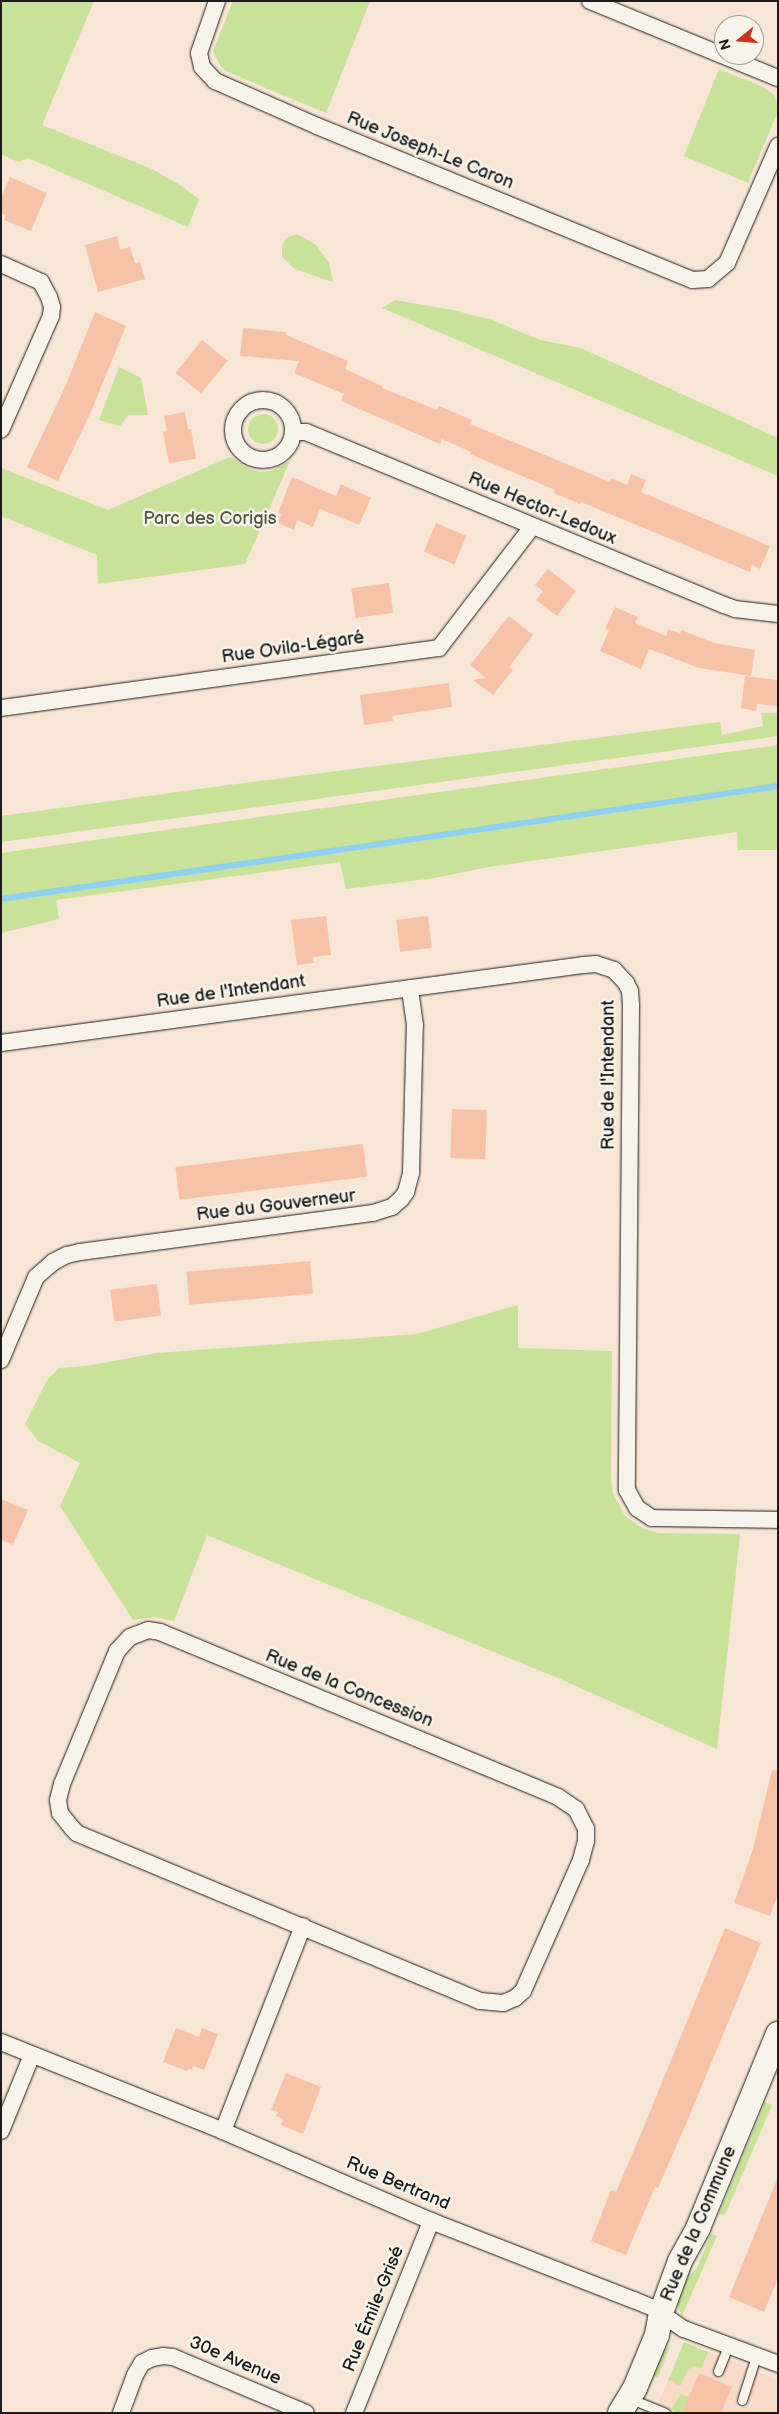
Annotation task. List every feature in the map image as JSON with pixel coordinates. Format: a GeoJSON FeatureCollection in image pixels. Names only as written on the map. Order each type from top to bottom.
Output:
{"type":"FeatureCollection","features":[{"type":"Feature","properties":{"kind":"street","name":"Rue Joseph-Le Caron"},"geometry":{"type":"LineString","coordinates":[[217,1],[202,40],[199,62],[205,72],[221,84],[685,277],[700,280],[714,276],[732,256],[778,146]]}},
{"type":"Feature","properties":{"kind":"street"},"geometry":{"type":"LineString","coordinates":[[590,1],[778,78]]}},
{"type":"Feature","properties":{"kind":"street"},"geometry":{"type":"LineString","coordinates":[[1,264],[41,282],[52,307],[51,316],[1,430]]}},
{"type":"Feature","properties":{"kind":"street","name":"Rue Hector-Ledoux"},"geometry":{"type":"LineString","coordinates":[[293,432],[306,432],[724,605],[736,609],[778,614]]}},
{"type":"Feature","properties":{"kind":"street","name":"Rue Ovila-Légaré"},"geometry":{"type":"LineString","coordinates":[[1,708],[439,648],[532,527]]}},
{"type":"Feature","properties":{"kind":"street","name":"Rue de l'Intendant"},"geometry":{"type":"LineString","coordinates":[[1,1043],[596,964],[614,970],[626,983],[630,991],[631,1005],[627,1490],[637,1508],[652,1518],[778,1520]]}},
{"type":"Feature","properties":{"kind":"street","name":"Rue du Gouverneur"},"geometry":{"type":"LineString","coordinates":[[1,1360],[36,1277],[53,1262],[67,1256],[80,1252],[373,1213],[392,1206],[401,1199],[406,1192],[411,1172],[414,1025],[410,988]]}},
{"type":"Feature","properties":{"kind":"street","name":"Rue de la Concession"},"geometry":{"type":"LineString","coordinates":[[143,1630],[160,1632],[558,1797],[576,1809],[584,1824],[586,1841],[577,1869],[526,1986],[519,1995],[508,2001],[498,2004],[480,2000],[303,1926],[77,1833],[60,1812],[58,1800],[62,1784],[117,1651],[135,1634],[143,1630]]}},
{"type":"Feature","properties":{"kind":"street"},"geometry":{"type":"LineString","coordinates":[[223,2130],[303,1926]]}},
{"type":"Feature","properties":{"kind":"street","name":"Rue de la Commune"},"geometry":{"type":"LineString","coordinates":[[624,2406],[657,2336],[661,2313],[680,2261],[698,2228],[778,2034]]}},
{"type":"Feature","properties":{"kind":"street","name":"Rue Bertrand"},"geometry":{"type":"LineString","coordinates":[[1,2042],[223,2130],[431,2221],[634,2300],[661,2313],[684,2329],[778,2364]]}},
{"type":"Feature","properties":{"kind":"street"},"geometry":{"type":"LineString","coordinates":[[1,2131],[32,2055]]}},
{"type":"Feature","properties":{"kind":"street","name":"Rue Émile-Grisé"},"geometry":{"type":"LineString","coordinates":[[354,2413],[431,2221]]}},
{"type":"Feature","properties":{"kind":"street","name":"30e Avenue"},"geometry":{"type":"LineString","coordinates":[[120,2413],[142,2363],[152,2358],[163,2356],[173,2357],[306,2413]]}},
{"type":"Feature","properties":{"kind":"lane"},"geometry":{"type":"LineString","coordinates":[[718,2371],[728,2346]]}},
{"type":"Feature","properties":{"kind":"lane"},"geometry":{"type":"LineString","coordinates":[[742,2400],[756,2356]]}},
{"type":"Feature","properties":{"kind":"lane"},"geometry":{"type":"LineString","coordinates":[[624,2406],[665,2413]]}},
{"type":"Feature","properties":{"kind":"shaded area"},"geometry":{"type":"Polygon","coordinates":[[[684,2342],[778,2380],[778,2406],[774,2413],[654,2413],[684,2342]]]}},
{"type":"Feature","properties":{"kind":"green space"},"geometry":{"type":"Polygon","coordinates":[[[1,1],[94,1],[42,125],[152,169],[180,185],[199,199],[188,227],[28,158],[18,162],[1,154],[1,1]]]}},
{"type":"Feature","properties":{"kind":"green space"},"geometry":{"type":"Polygon","coordinates":[[[233,1],[370,1],[326,113],[228,72],[221,67],[213,51],[233,1]]]}},
{"type":"Feature","properties":{"kind":"green space"},"geometry":{"type":"Polygon","coordinates":[[[719,69],[765,88],[775,96],[777,103],[778,111],[748,183],[684,156],[719,69]]]}},
{"type":"Feature","properties":{"kind":"green space"},"geometry":{"type":"Polygon","coordinates":[[[297,234],[316,245],[329,263],[333,282],[295,269],[282,257],[282,246],[286,238],[297,234]]]}},
{"type":"Feature","properties":{"kind":"green space"},"geometry":{"type":"Polygon","coordinates":[[[395,300],[453,310],[492,320],[540,340],[581,348],[778,438],[778,476],[382,308],[395,300]]]}},
{"type":"Feature","properties":{"kind":"green space"},"geometry":{"type":"Polygon","coordinates":[[[119,367],[141,378],[148,415],[128,415],[120,426],[99,420],[119,367]]]}},
{"type":"Feature","properties":{"kind":"green space"},"geometry":{"type":"Polygon","coordinates":[[[263,414],[274,418],[278,429],[274,440],[263,444],[252,440],[248,429],[252,418],[263,414]]]}},
{"type":"Feature","properties":{"kind":"green space","name":"Parc des Corigis"},"geometry":{"type":"Polygon","coordinates":[[[230,457],[250,469],[261,472],[271,471],[290,461],[245,564],[98,584],[97,555],[1,516],[1,468],[108,510],[230,457]]]}},
{"type":"Feature","properties":{"kind":"green space"},"geometry":{"type":"Polygon","coordinates":[[[761,713],[778,713],[778,736],[1,842],[1,816],[720,722],[722,735],[763,726],[761,713]]]}},
{"type":"Feature","properties":{"kind":"green space"},"geometry":{"type":"Polygon","coordinates":[[[778,745],[778,850],[738,850],[737,832],[488,867],[435,878],[346,889],[340,862],[56,900],[59,919],[1,933],[1,853],[778,745]]]}},
{"type":"Feature","properties":{"kind":"green space"},"geometry":{"type":"Polygon","coordinates":[[[518,1305],[518,1348],[612,1351],[611,1477],[613,1493],[625,1516],[644,1529],[658,1533],[740,1534],[717,1749],[558,1678],[207,1535],[174,1621],[156,1617],[133,1620],[60,1506],[80,1463],[38,1441],[25,1424],[47,1380],[59,1368],[86,1366],[157,1353],[417,1334],[518,1305]]]}},
{"type":"Feature","properties":{"kind":"green space"},"geometry":{"type":"Polygon","coordinates":[[[765,2102],[772,2105],[725,2215],[719,2214],[765,2102]]]}},
{"type":"Feature","properties":{"kind":"green space"},"geometry":{"type":"Polygon","coordinates":[[[711,2234],[717,2236],[682,2316],[677,2305],[677,2298],[685,2279],[697,2268],[711,2234]]]}},
{"type":"Feature","properties":{"kind":"green space"},"geometry":{"type":"Polygon","coordinates":[[[684,2342],[708,2352],[701,2368],[688,2369],[681,2385],[678,2385],[671,2380],[668,2381],[684,2342]]]}},
{"type":"Feature","properties":{"kind":"green space"},"geometry":{"type":"Polygon","coordinates":[[[671,2344],[658,2378],[653,2375],[662,2353],[671,2344]]]}},
{"type":"Feature","properties":{"kind":"green space"},"geometry":{"type":"Polygon","coordinates":[[[681,2394],[689,2397],[682,2413],[673,2413],[674,2410],[671,2409],[681,2394]]]}},
{"type":"Feature","properties":{"kind":"building"},"geometry":{"type":"Polygon","coordinates":[[[10,177],[47,193],[31,231],[4,220],[6,215],[1,213],[1,198],[10,177]]]}},
{"type":"Feature","properties":{"kind":"building"},"geometry":{"type":"Polygon","coordinates":[[[117,236],[120,250],[130,247],[135,263],[140,262],[145,279],[98,292],[85,245],[117,236]]]}},
{"type":"Feature","properties":{"kind":"building"},"geometry":{"type":"Polygon","coordinates":[[[95,312],[126,326],[90,414],[58,481],[27,467],[65,387],[95,312]]]}},
{"type":"Feature","properties":{"kind":"building"},"geometry":{"type":"Polygon","coordinates":[[[243,328],[286,332],[286,335],[348,361],[345,369],[382,386],[382,388],[437,410],[439,406],[472,420],[470,424],[610,482],[611,478],[627,485],[631,474],[646,480],[641,492],[770,546],[760,569],[752,565],[750,572],[581,502],[580,504],[554,493],[555,490],[470,454],[471,452],[442,439],[440,444],[341,401],[344,394],[294,373],[299,361],[240,356],[243,328]]]}},
{"type":"Feature","properties":{"kind":"building"},"geometry":{"type":"Polygon","coordinates":[[[202,340],[228,361],[201,393],[176,373],[202,340]]]}},
{"type":"Feature","properties":{"kind":"building"},"geometry":{"type":"Polygon","coordinates":[[[185,412],[188,429],[191,429],[196,459],[169,463],[163,432],[167,431],[164,416],[185,412]]]}},
{"type":"Feature","properties":{"kind":"building"},"geometry":{"type":"Polygon","coordinates":[[[292,477],[336,496],[341,484],[371,498],[359,525],[320,509],[313,527],[297,520],[294,530],[278,523],[281,514],[278,513],[292,477]]]}},
{"type":"Feature","properties":{"kind":"building"},"geometry":{"type":"Polygon","coordinates":[[[436,523],[466,536],[454,564],[424,552],[436,523]]]}},
{"type":"Feature","properties":{"kind":"building"},"geometry":{"type":"Polygon","coordinates":[[[548,569],[576,591],[557,616],[536,600],[543,591],[535,585],[548,569]]]}},
{"type":"Feature","properties":{"kind":"building"},"geometry":{"type":"Polygon","coordinates":[[[389,583],[393,613],[356,618],[351,588],[389,583]]]}},
{"type":"Feature","properties":{"kind":"building"},"geometry":{"type":"Polygon","coordinates":[[[615,607],[638,617],[635,623],[666,636],[668,629],[680,633],[681,630],[714,643],[755,650],[751,676],[699,668],[649,649],[641,669],[600,651],[609,630],[605,629],[615,607]]]}},
{"type":"Feature","properties":{"kind":"building"},"geometry":{"type":"Polygon","coordinates":[[[509,616],[533,635],[509,667],[513,670],[493,695],[473,680],[486,678],[470,665],[509,616]]]}},
{"type":"Feature","properties":{"kind":"building"},"geometry":{"type":"Polygon","coordinates":[[[745,676],[778,680],[778,706],[757,704],[756,711],[741,708],[745,676]]]}},
{"type":"Feature","properties":{"kind":"building"},"geometry":{"type":"Polygon","coordinates":[[[449,683],[452,707],[392,716],[393,721],[364,725],[360,695],[449,683]]]}},
{"type":"Feature","properties":{"kind":"building"},"geometry":{"type":"Polygon","coordinates":[[[326,916],[331,955],[313,957],[314,963],[297,965],[291,920],[326,916]]]}},
{"type":"Feature","properties":{"kind":"building"},"geometry":{"type":"Polygon","coordinates":[[[428,916],[432,948],[400,952],[396,920],[428,916]]]}},
{"type":"Feature","properties":{"kind":"building"},"geometry":{"type":"Polygon","coordinates":[[[452,1109],[487,1110],[485,1159],[450,1158],[452,1109]]]}},
{"type":"Feature","properties":{"kind":"building"},"geometry":{"type":"Polygon","coordinates":[[[363,1144],[367,1177],[179,1200],[175,1167],[363,1144]]]}},
{"type":"Feature","properties":{"kind":"building"},"geometry":{"type":"Polygon","coordinates":[[[310,1261],[313,1294],[189,1305],[186,1272],[310,1261]]]}},
{"type":"Feature","properties":{"kind":"building"},"geometry":{"type":"Polygon","coordinates":[[[157,1284],[161,1316],[114,1321],[110,1290],[157,1284]]]}},
{"type":"Feature","properties":{"kind":"building"},"geometry":{"type":"Polygon","coordinates":[[[1,1499],[28,1510],[13,1545],[1,1540],[1,1499]]]}},
{"type":"Feature","properties":{"kind":"building"},"geometry":{"type":"Polygon","coordinates":[[[772,1770],[778,1771],[778,1894],[770,1916],[734,1903],[753,1849],[772,1770]]]}},
{"type":"Feature","properties":{"kind":"building"},"geometry":{"type":"Polygon","coordinates":[[[725,1928],[761,1943],[686,2124],[658,2188],[655,2187],[626,2255],[591,2241],[611,2190],[616,2192],[725,1928]]]}},
{"type":"Feature","properties":{"kind":"building"},"geometry":{"type":"Polygon","coordinates":[[[176,2028],[199,2037],[202,2028],[218,2034],[204,2070],[193,2066],[192,2070],[188,2069],[187,2071],[163,2062],[176,2028]]]}},
{"type":"Feature","properties":{"kind":"building"},"geometry":{"type":"Polygon","coordinates":[[[286,2073],[321,2087],[303,2134],[281,2125],[283,2119],[276,2116],[278,2112],[271,2110],[286,2073]]]}},
{"type":"Feature","properties":{"kind":"building"},"geometry":{"type":"Polygon","coordinates":[[[778,2177],[778,2278],[764,2312],[729,2297],[778,2177]]]}},
{"type":"Feature","properties":{"kind":"building"},"geometry":{"type":"Polygon","coordinates":[[[699,2373],[732,2387],[721,2413],[682,2413],[699,2373]]]}},
{"type":"Feature","properties":{"kind":"waterway"},"geometry":{"type":"LineString","coordinates":[[1,899],[778,786]]}}]}
